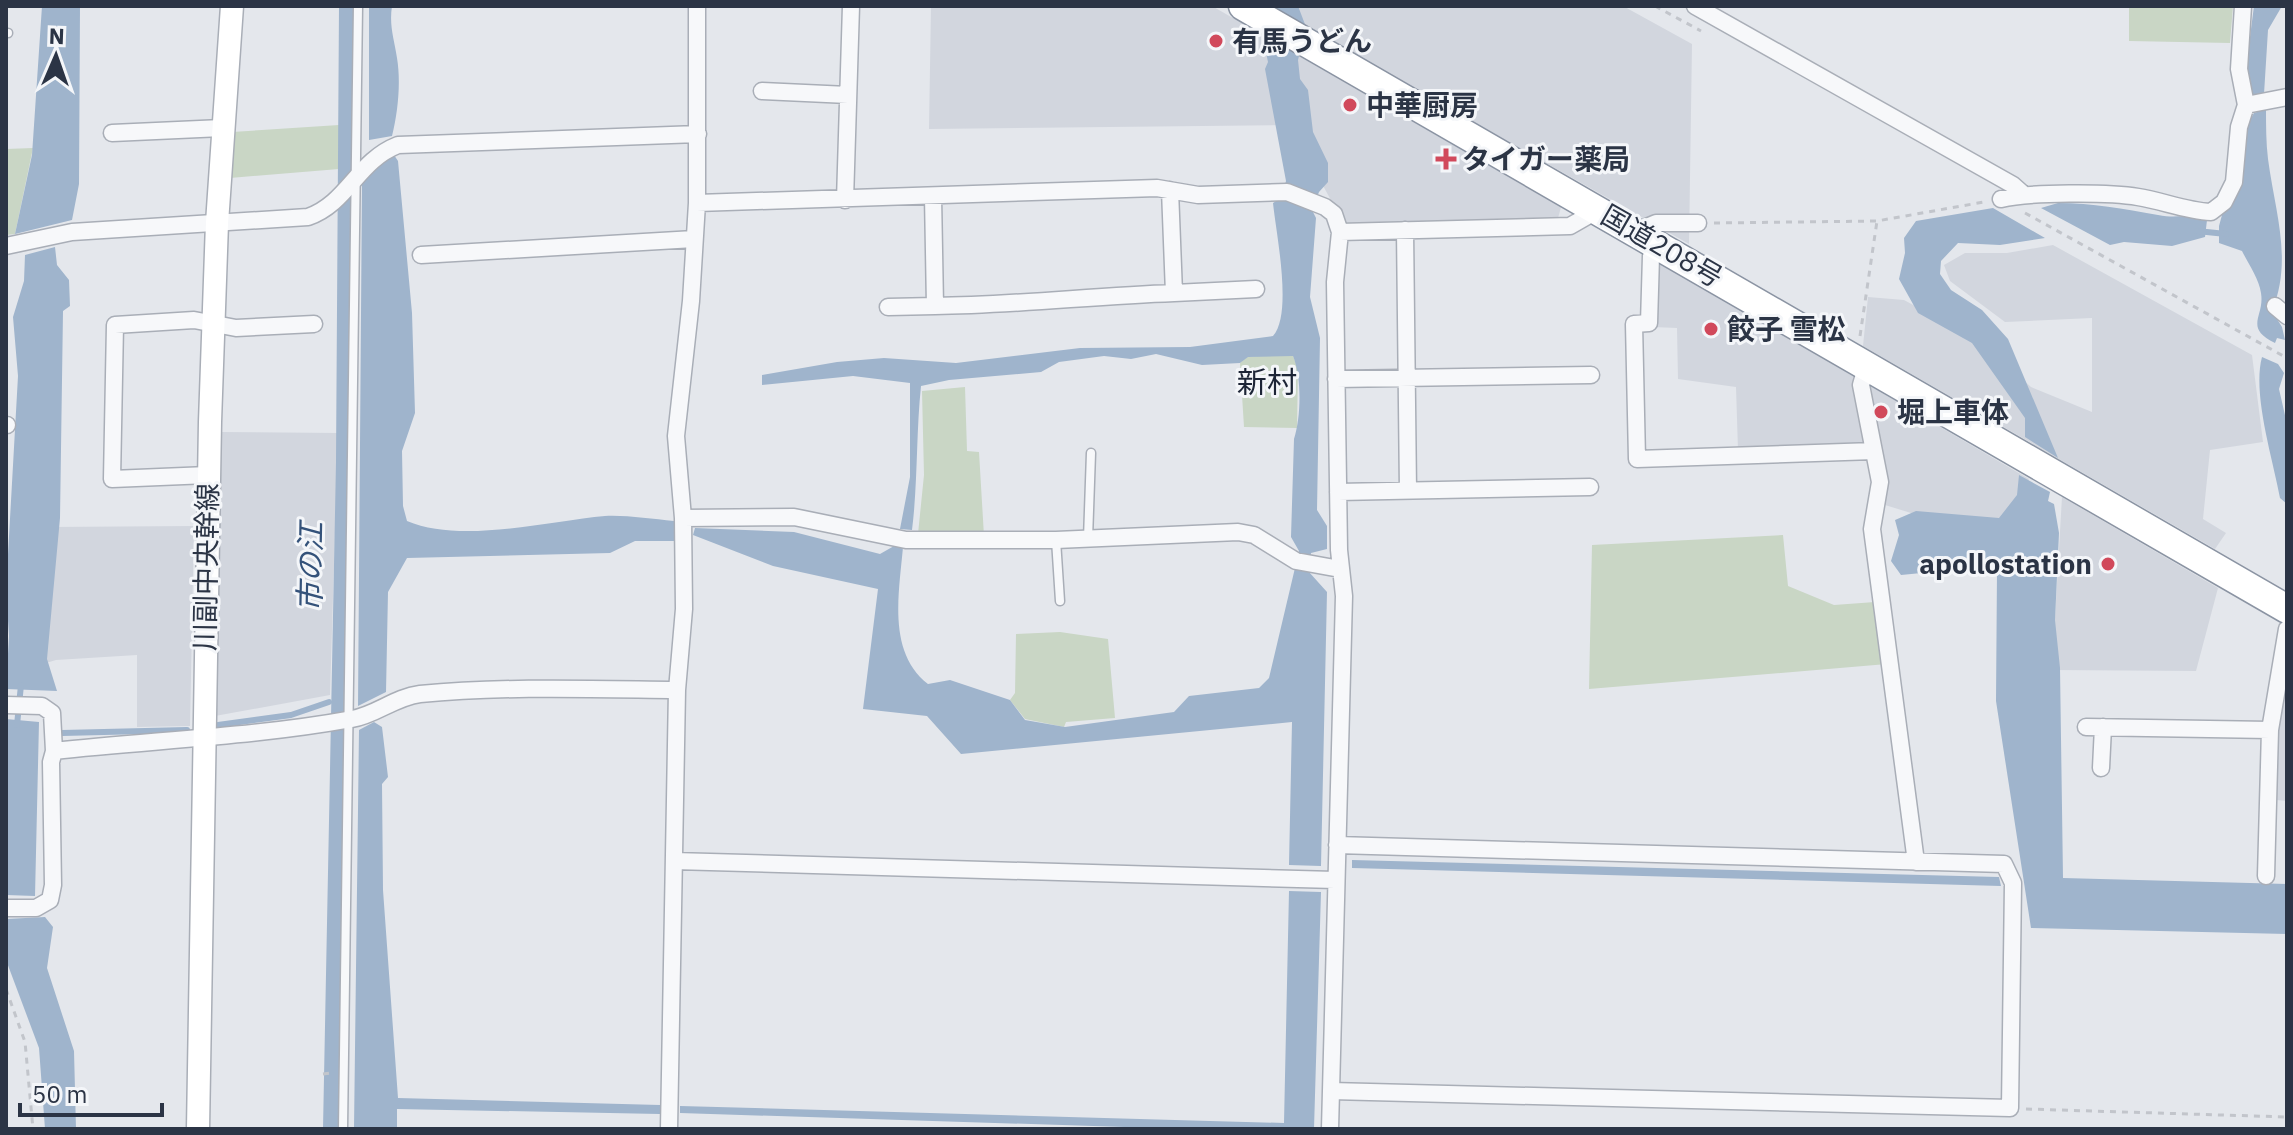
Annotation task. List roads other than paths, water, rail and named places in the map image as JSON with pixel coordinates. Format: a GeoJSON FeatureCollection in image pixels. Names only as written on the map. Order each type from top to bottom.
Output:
{"type":"FeatureCollection","features":[{"type":"Feature","properties":{"kind":"highway","name":"国道208号"},"geometry":{"type":"LineString","coordinates":[[1252,12],[2287,609]]}},
{"type":"Feature","properties":{"kind":"street","name":"川副中央幹線"},"geometry":{"type":"LineString","coordinates":[[198,1129],[208,475],[217,223],[232,6]]}},
{"type":"Feature","properties":{"kind":"street"},"geometry":{"type":"LineString","coordinates":[[669,1129],[677,690],[684,609],[684,526],[676,436],[697,203],[697,6]]}},
{"type":"Feature","properties":{"kind":"street"},"geometry":{"type":"LineString","coordinates":[[845,200],[851,6]]}},
{"type":"Feature","properties":{"kind":"street"},"geometry":{"type":"LineString","coordinates":[[1695,6],[2013,185],[2022,193]]}},
{"type":"Feature","properties":{"kind":"street"},"geometry":{"type":"LineString","coordinates":[[2001,199],[2022,193],[2136,196],[2211,212],[2224,202],[2234,182],[2239,127],[2246,105],[2239,69],[2243,6]]}},
{"type":"Feature","properties":{"kind":"street"},"geometry":{"type":"LineString","coordinates":[[762,91],[848,95]]}},
{"type":"Feature","properties":{"kind":"street"},"geometry":{"type":"LineString","coordinates":[[2246,105],[2287,97]]}},
{"type":"Feature","properties":{"kind":"street"},"geometry":{"type":"LineString","coordinates":[[112,133],[222,128]]}},
{"type":"Feature","properties":{"kind":"street"},"geometry":{"type":"LineString","coordinates":[[6,246],[72,232],[308,217],[327,210],[376,153],[398,145],[698,134]]}},
{"type":"Feature","properties":{"kind":"street"},"geometry":{"type":"LineString","coordinates":[[697,203],[1170,190],[1198,195],[1274,191],[1287,192],[1325,207],[1334,214],[1340,232],[1335,282],[1336,379],[1340,569],[1344,596],[1330,1129]]}},
{"type":"Feature","properties":{"kind":"street"},"geometry":{"type":"LineString","coordinates":[[1170,190],[1174,293]]}},
{"type":"Feature","properties":{"kind":"street"},"geometry":{"type":"LineString","coordinates":[[933,196],[935,306]]}},
{"type":"Feature","properties":{"kind":"street"},"geometry":{"type":"LineString","coordinates":[[1340,232],[1570,226],[1598,210]]}},
{"type":"Feature","properties":{"kind":"street"},"geometry":{"type":"LineString","coordinates":[[1698,223],[1656,223],[1648,238],[1651,256],[1649,323],[1634,324],[1637,459],[1874,451]]}},
{"type":"Feature","properties":{"kind":"street"},"geometry":{"type":"LineString","coordinates":[[1405,230],[1408,491]]}},
{"type":"Feature","properties":{"kind":"street"},"geometry":{"type":"LineString","coordinates":[[421,255],[694,239]]}},
{"type":"Feature","properties":{"kind":"street"},"geometry":{"type":"LineString","coordinates":[[888,307],[1022,305],[1058,297],[1256,289]]}},
{"type":"Feature","properties":{"kind":"street"},"geometry":{"type":"LineString","coordinates":[[208,475],[112,479],[115,325],[194,320],[236,328],[314,324]]}},
{"type":"Feature","properties":{"kind":"street"},"geometry":{"type":"LineString","coordinates":[[1860,360],[1861,385],[1880,482],[1872,529],[1916,862]]}},
{"type":"Feature","properties":{"kind":"street"},"geometry":{"type":"LineString","coordinates":[[1336,379],[1591,375]]}},
{"type":"Feature","properties":{"kind":"street"},"geometry":{"type":"LineString","coordinates":[[1338,492],[1590,487]]}},
{"type":"Feature","properties":{"kind":"street"},"geometry":{"type":"LineString","coordinates":[[684,526],[794,517],[901,540],[1056,540],[1238,532],[1254,535],[1296,561],[1340,569]]}},
{"type":"Feature","properties":{"kind":"street"},"geometry":{"type":"LineString","coordinates":[[2266,876],[2270,730],[2287,629]]}},
{"type":"Feature","properties":{"kind":"street"},"geometry":{"type":"LineString","coordinates":[[54,751],[124,743],[203,740],[328,722],[359,717],[393,701],[418,695],[564,688],[677,690]]}},
{"type":"Feature","properties":{"kind":"street"},"geometry":{"type":"LineString","coordinates":[[6,908],[36,908],[50,900],[53,885],[51,762],[54,751],[52,713],[42,706],[7,705]]}},
{"type":"Feature","properties":{"kind":"street"},"geometry":{"type":"LineString","coordinates":[[2101,768],[2094,727],[2270,730]]}},
{"type":"Feature","properties":{"kind":"street"},"geometry":{"type":"LineString","coordinates":[[1331,1091],[2010,1108],[2013,883],[2004,864],[1337,845]]}},
{"type":"Feature","properties":{"kind":"street"},"geometry":{"type":"LineString","coordinates":[[674,861],[1335,880]]}},
{"type":"Feature","properties":{"kind":"lane"},"geometry":{"type":"LineString","coordinates":[[343,1129],[359,717],[358,6]]}},
{"type":"Feature","properties":{"kind":"lane"},"geometry":{"type":"LineString","coordinates":[[1088,539],[1091,453]]}},
{"type":"Feature","properties":{"kind":"lane"},"geometry":{"type":"LineString","coordinates":[[1056,540],[1060,601]]}},
{"type":"Feature","properties":{"kind":"water"},"geometry":{"type":"Polygon","coordinates":[[[42,6],[80,6],[79,184],[72,220],[15,234],[32,155],[42,6]]]}},
{"type":"Feature","properties":{"kind":"water"},"geometry":{"type":"Polygon","coordinates":[[[369,6],[392,6],[391,26],[399,87],[392,136],[369,140],[369,6]]]}},
{"type":"Feature","properties":{"kind":"water"},"geometry":{"type":"Polygon","coordinates":[[[1265,6],[1298,6],[1306,27],[1298,60],[1300,79],[1308,90],[1313,132],[1328,163],[1328,182],[1319,192],[1312,210],[1316,218],[1310,297],[1320,338],[1317,510],[1327,526],[1327,549],[1311,553],[1309,572],[1327,592],[1321,866],[1289,865],[1292,722],[961,754],[927,716],[863,709],[878,589],[773,566],[693,535],[695,528],[794,532],[880,554],[894,546],[903,547],[899,621],[906,656],[915,671],[928,684],[950,680],[1010,700],[1025,720],[1065,727],[1174,712],[1189,696],[1259,688],[1269,678],[1299,551],[1291,537],[1294,439],[1300,398],[1293,356],[1248,357],[1240,363],[1202,365],[1156,354],[1131,359],[1104,356],[1059,362],[1041,372],[949,380],[921,386],[912,530],[900,529],[910,477],[910,383],[853,376],[762,385],[762,375],[837,362],[884,358],[956,363],[1080,348],[1190,347],[1273,336],[1279,325],[1283,292],[1273,203],[1281,198],[1286,181],[1265,69],[1268,62],[1263,38],[1265,6]]]}},
{"type":"Feature","properties":{"kind":"water"},"geometry":{"type":"Polygon","coordinates":[[[2254,6],[2282,6],[2268,30],[2264,94],[2250,96],[2247,60],[2254,6]]]}},
{"type":"Feature","properties":{"kind":"water"},"geometry":{"type":"Polygon","coordinates":[[[2266,109],[2268,159],[2282,254],[2278,292],[2272,311],[2282,327],[2285,340],[2277,338],[2275,343],[2260,332],[2261,293],[2242,251],[2219,243],[2219,226],[2246,127],[2254,113],[2266,109]]]}},
{"type":"Feature","properties":{"kind":"water"},"geometry":{"type":"Polygon","coordinates":[[[394,155],[398,161],[412,313],[415,413],[402,451],[403,506],[407,521],[429,528],[478,531],[605,516],[630,517],[674,521],[678,541],[635,541],[610,553],[407,558],[388,592],[386,692],[358,706],[362,184],[382,159],[394,155]]]}},
{"type":"Feature","properties":{"kind":"water"},"geometry":{"type":"Polygon","coordinates":[[[2058,203],[2199,218],[2207,220],[2205,237],[2172,246],[2124,242],[2110,245],[2041,208],[2058,203]]]}},
{"type":"Feature","properties":{"kind":"water"},"geometry":{"type":"Polygon","coordinates":[[[1993,208],[2045,238],[2000,245],[1958,243],[1941,261],[1940,274],[1951,290],[1982,310],[2008,339],[2058,458],[2025,437],[2025,418],[1972,343],[1918,313],[1899,279],[1905,253],[1904,238],[1916,221],[1993,208]]]}},
{"type":"Feature","properties":{"kind":"water"},"geometry":{"type":"Polygon","coordinates":[[[55,247],[57,265],[69,280],[70,306],[63,311],[60,518],[47,659],[57,691],[6,689],[9,636],[6,590],[18,376],[13,317],[24,281],[25,255],[55,247]]]}},
{"type":"Feature","properties":{"kind":"water"},"geometry":{"type":"Polygon","coordinates":[[[2262,357],[2278,364],[2284,373],[2279,389],[2287,424],[2287,504],[2280,498],[2261,408],[2262,357]]]}},
{"type":"Feature","properties":{"kind":"water"},"geometry":{"type":"Polygon","coordinates":[[[2019,475],[2050,492],[2048,501],[2054,504],[2059,533],[2055,620],[2060,668],[2063,878],[2287,884],[2287,934],[2031,928],[1996,701],[1997,571],[1993,566],[1901,575],[1891,561],[1899,535],[1895,520],[1916,511],[1999,518],[2017,495],[2019,475]]]}},
{"type":"Feature","properties":{"kind":"water"},"geometry":{"type":"Polygon","coordinates":[[[6,719],[39,722],[35,896],[6,895],[6,719]]]}},
{"type":"Feature","properties":{"kind":"water"},"geometry":{"type":"Polygon","coordinates":[[[374,722],[382,727],[388,777],[382,784],[383,890],[398,1098],[660,1105],[660,1114],[397,1109],[397,1129],[354,1129],[359,730],[374,722]]]}},
{"type":"Feature","properties":{"kind":"water"},"geometry":{"type":"Polygon","coordinates":[[[1352,860],[1999,877],[2001,886],[1352,868],[1352,860]]]}},
{"type":"Feature","properties":{"kind":"water"},"geometry":{"type":"Polygon","coordinates":[[[1289,891],[1321,892],[1314,1129],[1186,1129],[680,1113],[680,1106],[1284,1123],[1289,891]]]}},
{"type":"Feature","properties":{"kind":"water"},"geometry":{"type":"Polygon","coordinates":[[[45,917],[53,927],[47,968],[74,1051],[76,1129],[45,1129],[39,1048],[6,960],[6,919],[45,917]]]}},
{"type":"Feature","properties":{"kind":"waterway","name":"市の江"},"geometry":{"type":"LineString","coordinates":[[333,1129],[346,462],[349,6]]}},
{"type":"Feature","properties":{"kind":"waterway"},"geometry":{"type":"LineString","coordinates":[[2197,231],[2226,234]]}},
{"type":"Feature","properties":{"kind":"waterway"},"geometry":{"type":"LineString","coordinates":[[17,725],[21,685]]}},
{"type":"Feature","properties":{"kind":"waterway"},"geometry":{"type":"LineString","coordinates":[[218,725],[291,715],[329,702]]}},
{"type":"Feature","properties":{"kind":"waterway"},"geometry":{"type":"LineString","coordinates":[[62,733],[187,730]]}},
{"type":"Feature","properties":{"kind":"place","name":"有馬うどん"},"geometry":{"type":"Point","coordinates":[1216,41]}},
{"type":"Feature","properties":{"kind":"place","name":"中華厨房"},"geometry":{"type":"Point","coordinates":[1350,105]}},
{"type":"Feature","properties":{"kind":"place","name":"タイガー薬局"},"geometry":{"type":"Point","coordinates":[1446,159]}},
{"type":"Feature","properties":{"kind":"place","name":"餃子 雪松"},"geometry":{"type":"Point","coordinates":[1711,329]}},
{"type":"Feature","properties":{"kind":"place","name":"堀上車体"},"geometry":{"type":"Point","coordinates":[1881,412]}},
{"type":"Feature","properties":{"kind":"place","name":"apollostation"},"geometry":{"type":"Point","coordinates":[2108,564]}},
{"type":"Feature","properties":{"kind":"district","name":"新村"},"geometry":{"type":"Point","coordinates":[1267,383]}}]}
